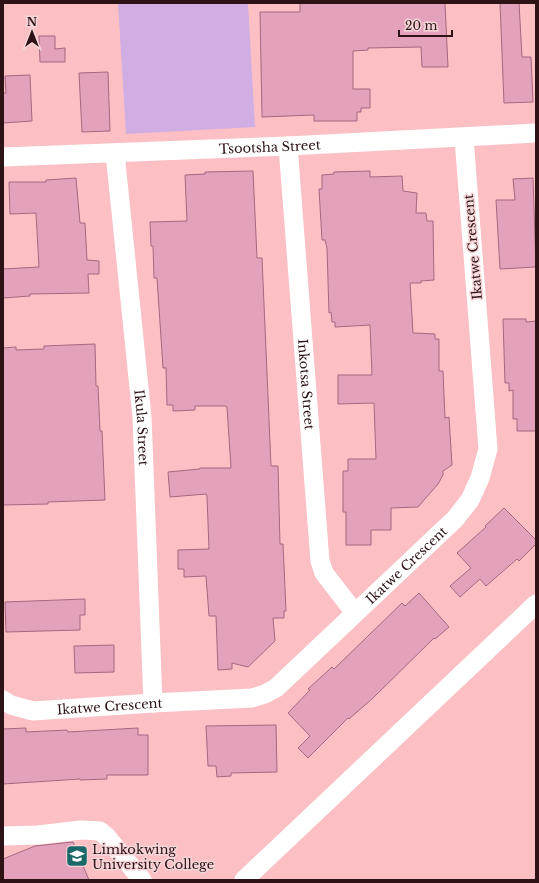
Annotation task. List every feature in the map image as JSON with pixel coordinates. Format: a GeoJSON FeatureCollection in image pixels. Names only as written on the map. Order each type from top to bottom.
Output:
{"type":"FeatureCollection","features":[{"type":"Feature","properties":{"kind":"street","name":"Tsootsha Street"},"geometry":{"type":"LineString","coordinates":[[3,157],[288,146],[464,138],[536,133]]}},
{"type":"Feature","properties":{"kind":"street","name":"Ikatwe Crescent"},"geometry":{"type":"LineString","coordinates":[[3,700],[11,705],[33,711],[252,698],[265,694],[276,688],[456,519],[470,500],[480,478],[488,450],[464,138]]}},
{"type":"Feature","properties":{"kind":"street","name":"Inkotsa Street"},"geometry":{"type":"LineString","coordinates":[[288,146],[320,561],[324,573],[355,613]]}},
{"type":"Feature","properties":{"kind":"street","name":"Ikula Street"},"geometry":{"type":"LineString","coordinates":[[115,153],[142,417],[153,703]]}},
{"type":"Feature","properties":{"kind":"street"},"geometry":{"type":"LineString","coordinates":[[244,880],[536,604]]}},
{"type":"Feature","properties":{"kind":"street"},"geometry":{"type":"LineString","coordinates":[[3,836],[38,835],[81,830],[100,831],[107,836],[142,880]]}},
{"type":"Feature","properties":{"kind":"shaded area"},"geometry":{"type":"Polygon","coordinates":[[[248,3],[255,127],[126,134],[118,4],[248,3]]]}},
{"type":"Feature","properties":{"kind":"building"},"geometry":{"type":"Polygon","coordinates":[[[300,3],[445,3],[448,67],[422,67],[421,47],[368,48],[368,50],[353,51],[353,89],[370,89],[370,108],[361,108],[361,112],[357,112],[357,121],[314,121],[314,115],[262,117],[260,12],[300,12],[300,3]]]}},
{"type":"Feature","properties":{"kind":"building"},"geometry":{"type":"Polygon","coordinates":[[[500,3],[519,3],[522,57],[531,57],[533,102],[504,103],[500,3]]]}},
{"type":"Feature","properties":{"kind":"building"},"geometry":{"type":"Polygon","coordinates":[[[39,36],[55,36],[55,49],[65,48],[65,62],[40,62],[39,36]]]}},
{"type":"Feature","properties":{"kind":"building"},"geometry":{"type":"Polygon","coordinates":[[[108,72],[110,131],[82,132],[79,73],[108,72]]]}},
{"type":"Feature","properties":{"kind":"building"},"geometry":{"type":"Polygon","coordinates":[[[30,75],[32,121],[3,123],[3,93],[6,93],[5,76],[30,75]]]}},
{"type":"Feature","properties":{"kind":"building"},"geometry":{"type":"Polygon","coordinates":[[[253,171],[257,258],[262,258],[271,466],[278,466],[280,544],[283,544],[286,611],[284,611],[284,618],[273,618],[275,641],[248,667],[232,663],[232,669],[218,670],[216,616],[209,616],[206,576],[184,577],[184,569],[178,569],[178,550],[209,549],[207,496],[206,494],[170,497],[168,472],[200,468],[231,468],[227,407],[195,406],[195,410],[173,411],[173,405],[167,405],[166,368],[163,368],[157,278],[154,278],[153,246],[151,246],[150,222],[187,221],[185,175],[205,174],[205,172],[253,171]]]}},
{"type":"Feature","properties":{"kind":"building"},"geometry":{"type":"Polygon","coordinates":[[[370,171],[370,177],[402,176],[403,191],[417,193],[416,213],[426,213],[427,221],[433,221],[434,280],[421,281],[421,283],[410,283],[413,333],[435,334],[435,339],[439,339],[439,371],[443,371],[445,418],[449,417],[452,465],[443,471],[443,475],[438,484],[418,507],[391,508],[391,530],[371,530],[371,545],[346,545],[346,512],[343,512],[343,471],[348,471],[348,459],[376,459],[374,403],[338,404],[338,375],[372,375],[370,325],[335,327],[335,322],[332,322],[331,312],[329,313],[327,248],[325,240],[322,240],[319,189],[322,189],[322,175],[334,174],[334,172],[370,171]]]}},
{"type":"Feature","properties":{"kind":"building"},"geometry":{"type":"Polygon","coordinates":[[[76,178],[80,223],[85,223],[87,260],[99,261],[99,274],[88,274],[89,293],[30,294],[30,296],[3,298],[3,269],[39,267],[36,213],[10,214],[9,182],[46,182],[46,180],[76,178]]]}},
{"type":"Feature","properties":{"kind":"building"},"geometry":{"type":"Polygon","coordinates":[[[533,178],[536,267],[500,269],[496,200],[515,200],[513,179],[533,178]]]}},
{"type":"Feature","properties":{"kind":"building"},"geometry":{"type":"Polygon","coordinates":[[[503,319],[526,319],[526,322],[536,321],[536,431],[517,431],[517,419],[513,419],[513,390],[509,391],[509,383],[505,383],[503,319]]]}},
{"type":"Feature","properties":{"kind":"building"},"geometry":{"type":"Polygon","coordinates":[[[95,344],[96,386],[98,386],[100,431],[102,431],[105,500],[48,502],[48,504],[3,505],[3,348],[16,347],[16,350],[44,349],[44,346],[95,344]]]}},
{"type":"Feature","properties":{"kind":"building"},"geometry":{"type":"Polygon","coordinates":[[[504,508],[536,540],[536,544],[519,561],[517,559],[486,586],[480,579],[460,597],[450,586],[471,568],[457,553],[486,527],[485,526],[504,508]]]}},
{"type":"Feature","properties":{"kind":"building"},"geometry":{"type":"Polygon","coordinates":[[[419,593],[449,627],[435,639],[434,638],[373,698],[349,719],[348,718],[308,758],[298,748],[310,736],[288,713],[310,690],[308,689],[332,667],[334,669],[402,603],[405,606],[419,593]]]}},
{"type":"Feature","properties":{"kind":"building"},"geometry":{"type":"Polygon","coordinates":[[[85,599],[85,615],[80,615],[80,630],[6,632],[5,602],[85,599]]]}},
{"type":"Feature","properties":{"kind":"building"},"geometry":{"type":"Polygon","coordinates":[[[114,645],[114,672],[75,673],[74,646],[114,645]]]}},
{"type":"Feature","properties":{"kind":"building"},"geometry":{"type":"Polygon","coordinates":[[[276,725],[277,772],[231,773],[231,776],[217,777],[216,766],[208,766],[206,726],[276,725]]]}},
{"type":"Feature","properties":{"kind":"building"},"geometry":{"type":"Polygon","coordinates":[[[26,728],[26,732],[67,730],[68,732],[138,728],[138,735],[148,735],[148,775],[107,775],[107,779],[80,779],[3,784],[3,729],[26,728]]]}},
{"type":"Feature","properties":{"kind":"building"},"geometry":{"type":"Polygon","coordinates":[[[73,842],[89,880],[3,880],[3,859],[35,846],[73,842]]]}},
{"type":"Feature","properties":{"kind":"place","name":"Limkokwing University College"},"geometry":{"type":"Point","coordinates":[77,856]}}]}
